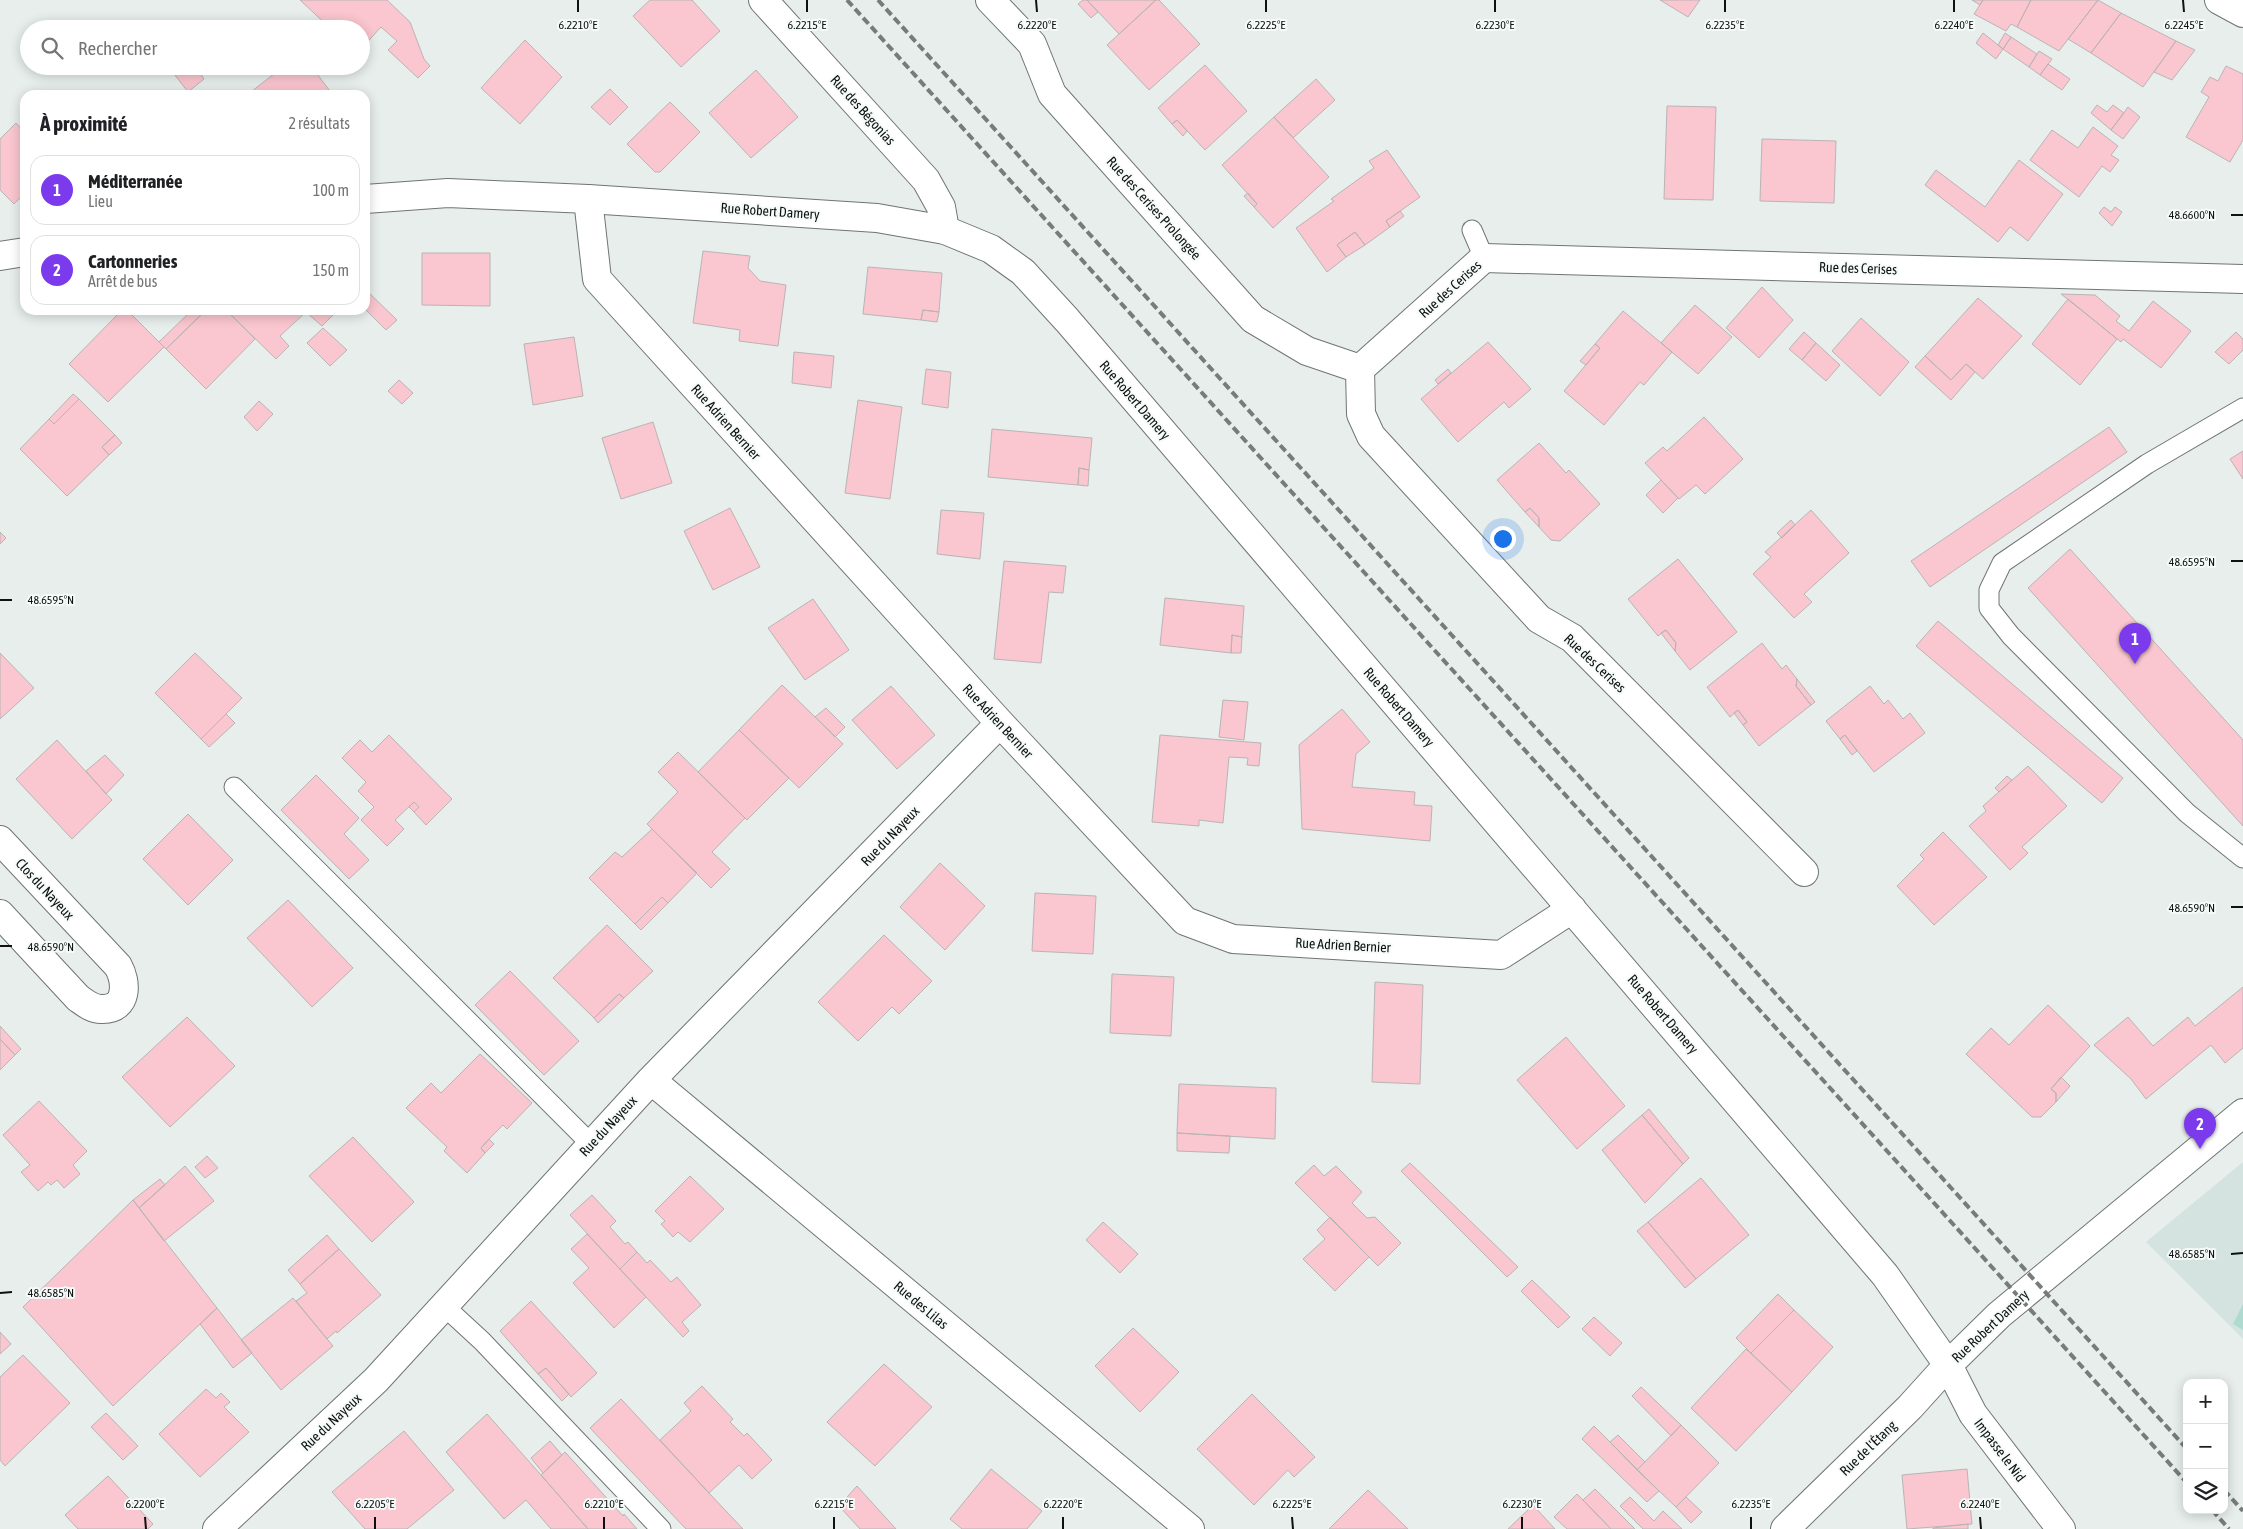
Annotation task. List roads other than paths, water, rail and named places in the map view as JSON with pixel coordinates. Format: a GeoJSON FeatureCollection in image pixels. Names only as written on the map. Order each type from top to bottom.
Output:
{"type":"FeatureCollection","features":[{"type":"Feature","properties":{"kind":"street","name":"Rue des Bégonias"},"geometry":{"type":"LineString","coordinates":[[763,0],[926,180],[941,207],[945,230]]}},
{"type":"Feature","properties":{"kind":"street","name":"Rue des Cerises Prolongée"},"geometry":{"type":"LineString","coordinates":[[990,0],[1032,44],[1052,94],[1253,318],[1307,351],[1360,369]]}},
{"type":"Feature","properties":{"kind":"street"},"geometry":{"type":"LineString","coordinates":[[2219,0],[2243,13]]}},
{"type":"Feature","properties":{"kind":"street","name":"Rue Robert Damery"},"geometry":{"type":"LineString","coordinates":[[370,199],[448,193],[588,199],[877,218],[945,230],[991,249],[1023,272],[1073,327],[1885,1275],[1948,1365],[1999,1314],[2243,1113]]}},
{"type":"Feature","properties":{"kind":"street","name":"Rue Adrien Bernier"},"geometry":{"type":"LineString","coordinates":[[588,199],[597,279],[1000,723],[1185,921],[1233,939],[1501,955],[1572,908]]}},
{"type":"Feature","properties":{"kind":"street"},"geometry":{"type":"LineString","coordinates":[[0,256],[20,253]]}},
{"type":"Feature","properties":{"kind":"street","name":"Rue des Cerises"},"geometry":{"type":"LineString","coordinates":[[1804,872],[1572,638],[1539,619],[1371,436],[1361,414],[1360,369],[1484,258],[2243,279]]}},
{"type":"Feature","properties":{"kind":"street","name":"Rue du Nayeux"},"geometry":{"type":"LineString","coordinates":[[217,1529],[376,1380],[651,1080],[1000,723]]}},
{"type":"Feature","properties":{"kind":"street","name":"Clos du Nayeux"},"geometry":{"type":"LineString","coordinates":[[0,840],[118,966],[124,976],[126,988],[122,996],[114,1006],[104,1010],[91,1007],[78,998],[0,914]]}},
{"type":"Feature","properties":{"kind":"street","name":"Rue des Lilas"},"geometry":{"type":"LineString","coordinates":[[651,1080],[1190,1529]]}},
{"type":"Feature","properties":{"kind":"street","name":"Rue de l'Étang"},"geometry":{"type":"LineString","coordinates":[[1785,1529],[1910,1407],[1948,1365]]}},
{"type":"Feature","properties":{"kind":"street","name":"Impasse le Nid"},"geometry":{"type":"LineString","coordinates":[[1948,1365],[1973,1414],[2061,1529]]}},
{"type":"Feature","properties":{"kind":"lane"},"geometry":{"type":"LineString","coordinates":[[1472,230],[1484,258]]}},
{"type":"Feature","properties":{"kind":"lane"},"geometry":{"type":"LineString","coordinates":[[2243,408],[2147,464],[2002,563],[1989,590],[1989,608],[2010,636],[2186,813],[2243,858]]}},
{"type":"Feature","properties":{"kind":"lane"},"geometry":{"type":"LineString","coordinates":[[234,787],[591,1144]]}},
{"type":"Feature","properties":{"kind":"lane"},"geometry":{"type":"LineString","coordinates":[[444,1306],[482,1341],[661,1529]]}},
{"type":"Feature","properties":{"kind":"railway"},"geometry":{"type":"LineString","coordinates":[[847,0],[2183,1479]]}},
{"type":"Feature","properties":{"kind":"railway"},"geometry":{"type":"LineString","coordinates":[[878,0],[2183,1445]]}},
{"type":"Feature","properties":{"kind":"railway"},"geometry":{"type":"LineString","coordinates":[[2228,1494],[2243,1511]]}},
{"type":"Feature","properties":{"kind":"railway"},"geometry":{"type":"LineString","coordinates":[[2216,1514],[2229,1529]]}},
{"type":"Feature","properties":{"kind":"place","name":"Méditerranée"},"geometry":{"type":"Point","coordinates":[2135,664]}},
{"type":"Feature","properties":{"kind":"place","name":"Cartonneries"},"geometry":{"type":"Point","coordinates":[2200,1149]}}]}
